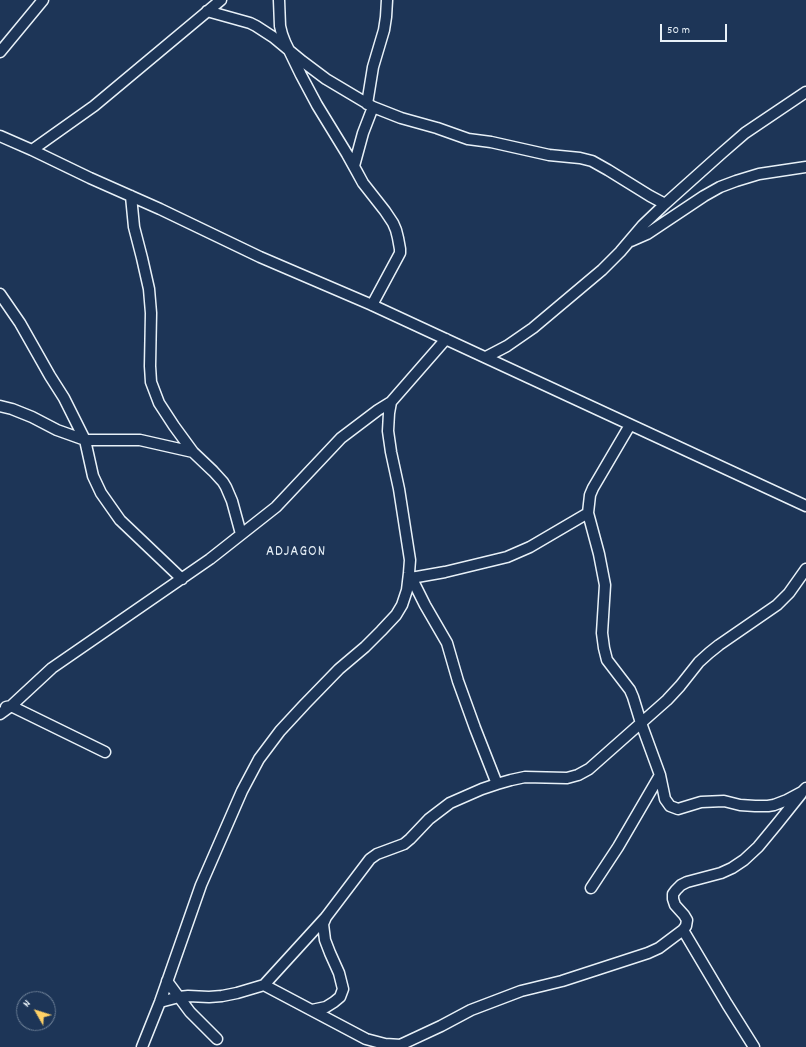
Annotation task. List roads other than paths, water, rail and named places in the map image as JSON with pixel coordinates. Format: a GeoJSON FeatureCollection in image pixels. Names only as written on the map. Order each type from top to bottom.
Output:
{"type":"FeatureCollection","features":[{"type":"Feature","properties":{"kind":"street"},"geometry":{"type":"LineString","coordinates":[[0,52],[43,0]]}},
{"type":"Feature","properties":{"kind":"street"},"geometry":{"type":"LineString","coordinates":[[32,150],[94,106],[221,0]]}},
{"type":"Feature","properties":{"kind":"street"},"geometry":{"type":"LineString","coordinates":[[279,0],[280,26],[289,50],[318,105],[363,183],[385,210],[393,223],[398,238],[400,249],[398,258],[372,305]]}},
{"type":"Feature","properties":{"kind":"street"},"geometry":{"type":"LineString","coordinates":[[354,166],[370,105],[373,67],[384,30],[387,0]]}},
{"type":"Feature","properties":{"kind":"street"},"geometry":{"type":"LineString","coordinates":[[207,11],[256,26],[273,37],[326,79],[370,105],[401,118],[437,128],[468,139],[491,142],[549,155],[580,158],[592,161],[665,204]]}},
{"type":"Feature","properties":{"kind":"street"},"geometry":{"type":"LineString","coordinates":[[486,357],[507,346],[533,328],[602,270],[643,225],[722,153],[745,134],[806,92]]}},
{"type":"Feature","properties":{"kind":"street"},"geometry":{"type":"LineString","coordinates":[[0,136],[260,257],[372,305],[486,357],[806,506]]}},
{"type":"Feature","properties":{"kind":"street"},"geometry":{"type":"LineString","coordinates":[[628,243],[646,234],[720,187],[759,174],[806,167]]}},
{"type":"Feature","properties":{"kind":"street"},"geometry":{"type":"LineString","coordinates":[[131,196],[134,227],[149,289],[151,313],[151,382],[159,403],[174,426],[194,452],[224,482],[232,501],[241,534]]}},
{"type":"Feature","properties":{"kind":"street"},"geometry":{"type":"LineString","coordinates":[[0,294],[20,323],[64,398],[85,440],[93,476],[101,493],[120,520],[182,579]]}},
{"type":"Feature","properties":{"kind":"street"},"geometry":{"type":"LineString","coordinates":[[0,714],[11,706],[52,668],[210,559],[276,507],[342,438],[378,410],[391,402],[446,339]]}},
{"type":"Feature","properties":{"kind":"street"},"geometry":{"type":"LineString","coordinates":[[142,1047],[160,1002],[201,885],[242,791],[259,759],[280,731],[305,704],[339,669],[365,647],[396,615],[402,605],[410,576],[410,560],[388,431],[391,402]]}},
{"type":"Feature","properties":{"kind":"street"},"geometry":{"type":"LineString","coordinates":[[0,406],[32,417],[58,430],[85,440],[140,440],[194,452]]}},
{"type":"Feature","properties":{"kind":"street"},"geometry":{"type":"LineString","coordinates":[[630,425],[592,488],[588,513],[600,554],[604,585],[602,633],[607,660],[630,690],[660,776],[665,799],[670,806],[678,809],[701,802],[724,801],[740,805],[768,806],[780,803],[804,790]]}},
{"type":"Feature","properties":{"kind":"street"},"geometry":{"type":"LineString","coordinates":[[410,576],[445,572],[507,557],[530,547],[588,513]]}},
{"type":"Feature","properties":{"kind":"street"},"geometry":{"type":"LineString","coordinates":[[160,1002],[179,997],[222,996],[264,985],[326,917],[370,859],[377,854],[404,844],[429,819],[450,803],[482,789],[511,780],[525,777],[567,778],[578,775],[589,769],[667,700],[699,662],[709,653],[777,605],[789,593],[806,568]]}},
{"type":"Feature","properties":{"kind":"street"},"geometry":{"type":"LineString","coordinates":[[410,576],[447,643],[460,687],[497,784]]}},
{"type":"Feature","properties":{"kind":"street"},"geometry":{"type":"LineString","coordinates":[[0,709],[11,706],[105,752]]}},
{"type":"Feature","properties":{"kind":"street"},"geometry":{"type":"LineString","coordinates":[[591,888],[618,847],[660,776]]}},
{"type":"Feature","properties":{"kind":"street"},"geometry":{"type":"LineString","coordinates":[[264,985],[366,1039],[398,1046],[471,1010],[521,991],[562,981],[659,948],[683,930],[686,926],[687,920],[675,905],[673,900],[673,894],[676,890],[687,882],[721,873],[744,860],[758,847],[804,790]]}},
{"type":"Feature","properties":{"kind":"street"},"geometry":{"type":"LineString","coordinates":[[312,1010],[326,1007],[334,1002],[340,997],[343,989],[339,973],[325,940],[323,924],[326,917]]}},
{"type":"Feature","properties":{"kind":"street"},"geometry":{"type":"LineString","coordinates":[[683,930],[754,1047]]}},
{"type":"Feature","properties":{"kind":"street"},"geometry":{"type":"LineString","coordinates":[[167,981],[194,1016],[217,1039]]}},
{"type":"Feature","properties":{"kind":"district","name":"ADJAGON"},"geometry":{"type":"Point","coordinates":[296,553]}}]}
